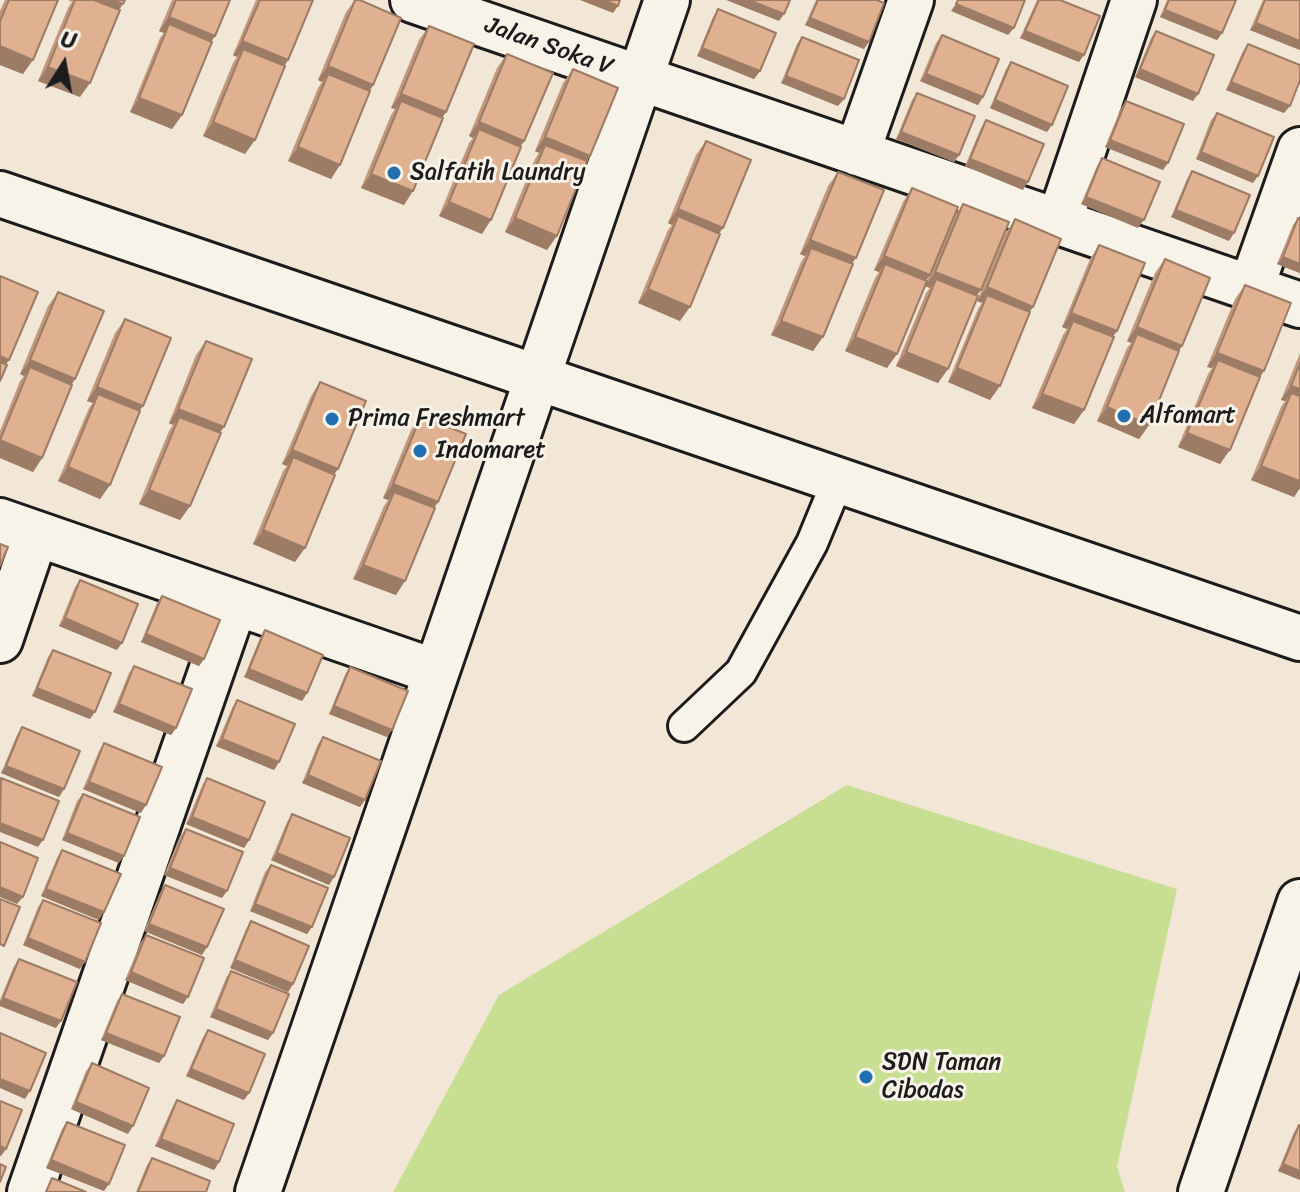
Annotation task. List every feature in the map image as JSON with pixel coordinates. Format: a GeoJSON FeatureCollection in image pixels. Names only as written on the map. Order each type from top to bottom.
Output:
{"type":"FeatureCollection","features":[{"type":"Feature","properties":{"kind":"street","name":"Jalan Soka V"},"geometry":{"type":"LineString","coordinates":[[413,0],[1300,305]]}},
{"type":"Feature","properties":{"kind":"street"},"geometry":{"type":"LineString","coordinates":[[258,1192],[667,0]]}},
{"type":"Feature","properties":{"kind":"street"},"geometry":{"type":"LineString","coordinates":[[857,153],[911,0]]}},
{"type":"Feature","properties":{"kind":"street"},"geometry":{"type":"LineString","coordinates":[[1059,222],[1134,0]]}},
{"type":"Feature","properties":{"kind":"street"},"geometry":{"type":"LineString","coordinates":[[1251,288],[1300,150]]}},
{"type":"Feature","properties":{"kind":"street"},"geometry":{"type":"LineString","coordinates":[[0,194],[1300,638]]}},
{"type":"Feature","properties":{"kind":"street"},"geometry":{"type":"LineString","coordinates":[[0,640],[18,528],[436,672]]}},
{"type":"Feature","properties":{"kind":"street"},"geometry":{"type":"LineString","coordinates":[[30,1192],[235,603]]}},
{"type":"Feature","properties":{"kind":"street"},"geometry":{"type":"LineString","coordinates":[[1201,1192],[1290,965],[1300,902]]}},
{"type":"Feature","properties":{"kind":"lane"},"geometry":{"type":"LineString","coordinates":[[684,726],[741,672],[812,543],[838,480]]}},
{"type":"Feature","properties":{"kind":"green space"},"geometry":{"type":"Polygon","coordinates":[[[847,785],[1177,889],[1117,1167],[1125,1192],[393,1192],[499,995],[847,785]]]}},
{"type":"Feature","properties":{"kind":"building"},"geometry":{"type":"Polygon","coordinates":[[[9,0],[58,0],[33,60],[0,46],[0,21],[9,0]]]}},
{"type":"Feature","properties":{"kind":"building"},"geometry":{"type":"Polygon","coordinates":[[[75,0],[94,0],[120,10],[90,83],[48,67],[75,0]]]}},
{"type":"Feature","properties":{"kind":"building"},"geometry":{"type":"Polygon","coordinates":[[[176,0],[230,0],[215,36],[169,17],[176,0]]]}},
{"type":"Feature","properties":{"kind":"building"},"geometry":{"type":"Polygon","coordinates":[[[260,0],[313,0],[288,60],[242,41],[260,0]]]}},
{"type":"Feature","properties":{"kind":"building"},"geometry":{"type":"Polygon","coordinates":[[[355,0],[401,18],[373,85],[328,66],[355,0]]]}},
{"type":"Feature","properties":{"kind":"building"},"geometry":{"type":"Polygon","coordinates":[[[604,0],[620,0],[618,6],[604,0]]]}},
{"type":"Feature","properties":{"kind":"building"},"geometry":{"type":"Polygon","coordinates":[[[749,0],[790,0],[784,14],[749,0]]]}},
{"type":"Feature","properties":{"kind":"building"},"geometry":{"type":"Polygon","coordinates":[[[818,0],[877,0],[884,3],[869,42],[810,18],[818,0]]]}},
{"type":"Feature","properties":{"kind":"building"},"geometry":{"type":"Polygon","coordinates":[[[958,0],[1025,0],[1014,28],[956,4],[958,0]]]}},
{"type":"Feature","properties":{"kind":"building"},"geometry":{"type":"Polygon","coordinates":[[[1039,0],[1060,0],[1100,16],[1084,55],[1025,31],[1039,0]]]}},
{"type":"Feature","properties":{"kind":"building"},"geometry":{"type":"Polygon","coordinates":[[[1169,0],[1236,0],[1222,33],[1165,10],[1169,0]]]}},
{"type":"Feature","properties":{"kind":"building"},"geometry":{"type":"Polygon","coordinates":[[[1265,0],[1300,0],[1300,41],[1256,23],[1265,0]]]}},
{"type":"Feature","properties":{"kind":"building"},"geometry":{"type":"Polygon","coordinates":[[[718,9],[776,33],[760,71],[702,48],[718,9]]]}},
{"type":"Feature","properties":{"kind":"building"},"geometry":{"type":"Polygon","coordinates":[[[169,24],[212,42],[182,115],[139,98],[169,24]]]}},
{"type":"Feature","properties":{"kind":"building"},"geometry":{"type":"Polygon","coordinates":[[[429,26],[474,44],[446,112],[401,94],[429,26]]]}},
{"type":"Feature","properties":{"kind":"building"},"geometry":{"type":"Polygon","coordinates":[[[1156,31],[1214,55],[1198,94],[1140,69],[1156,31]]]}},
{"type":"Feature","properties":{"kind":"building"},"geometry":{"type":"Polygon","coordinates":[[[942,35],[999,59],[983,97],[926,74],[942,35]]]}},
{"type":"Feature","properties":{"kind":"building"},"geometry":{"type":"Polygon","coordinates":[[[802,37],[859,60],[844,99],[786,76],[802,37]]]}},
{"type":"Feature","properties":{"kind":"building"},"geometry":{"type":"Polygon","coordinates":[[[1248,44],[1300,65],[1300,80],[1290,106],[1231,82],[1248,44]]]}},
{"type":"Feature","properties":{"kind":"building"},"geometry":{"type":"Polygon","coordinates":[[[243,49],[285,66],[255,140],[213,122],[243,49]]]}},
{"type":"Feature","properties":{"kind":"building"},"geometry":{"type":"Polygon","coordinates":[[[507,54],[553,73],[524,141],[479,122],[507,54]]]}},
{"type":"Feature","properties":{"kind":"building"},"geometry":{"type":"Polygon","coordinates":[[[1011,62],[1068,86],[1052,125],[995,100],[1011,62]]]}},
{"type":"Feature","properties":{"kind":"building"},"geometry":{"type":"Polygon","coordinates":[[[573,69],[618,88],[590,156],[545,137],[573,69]]]}},
{"type":"Feature","properties":{"kind":"building"},"geometry":{"type":"Polygon","coordinates":[[[328,74],[370,91],[340,165],[298,147],[328,74]]]}},
{"type":"Feature","properties":{"kind":"building"},"geometry":{"type":"Polygon","coordinates":[[[917,93],[975,116],[959,155],[901,132],[917,93]]]}},
{"type":"Feature","properties":{"kind":"building"},"geometry":{"type":"Polygon","coordinates":[[[401,101],[443,118],[413,191],[371,174],[401,101]]]}},
{"type":"Feature","properties":{"kind":"building"},"geometry":{"type":"Polygon","coordinates":[[[1126,101],[1184,124],[1168,163],[1110,140],[1126,101]]]}},
{"type":"Feature","properties":{"kind":"building"},"geometry":{"type":"Polygon","coordinates":[[[1217,113],[1274,137],[1258,176],[1201,152],[1217,113]]]}},
{"type":"Feature","properties":{"kind":"building"},"geometry":{"type":"Polygon","coordinates":[[[986,120],[1044,144],[1028,182],[970,159],[986,120]]]}},
{"type":"Feature","properties":{"kind":"building"},"geometry":{"type":"Polygon","coordinates":[[[479,129],[521,147],[491,220],[449,202],[479,129]]]}},
{"type":"Feature","properties":{"kind":"building"},"geometry":{"type":"Polygon","coordinates":[[[706,141],[751,160],[723,228],[678,209],[706,141]]]}},
{"type":"Feature","properties":{"kind":"building"},"geometry":{"type":"Polygon","coordinates":[[[545,145],[587,161],[557,236],[515,218],[545,145]]]}},
{"type":"Feature","properties":{"kind":"building"},"geometry":{"type":"Polygon","coordinates":[[[1102,158],[1160,182],[1144,220],[1086,197],[1102,158]]]}},
{"type":"Feature","properties":{"kind":"building"},"geometry":{"type":"Polygon","coordinates":[[[1192,171],[1250,195],[1234,233],[1176,210],[1192,171]]]}},
{"type":"Feature","properties":{"kind":"building"},"geometry":{"type":"Polygon","coordinates":[[[838,172],[884,190],[856,258],[810,240],[838,172]]]}},
{"type":"Feature","properties":{"kind":"building"},"geometry":{"type":"Polygon","coordinates":[[[912,188],[958,207],[930,275],[884,256],[912,188]]]}},
{"type":"Feature","properties":{"kind":"building"},"geometry":{"type":"Polygon","coordinates":[[[963,204],[1009,222],[981,290],[935,272],[963,204]]]}},
{"type":"Feature","properties":{"kind":"building"},"geometry":{"type":"Polygon","coordinates":[[[678,216],[720,234],[690,307],[648,289],[678,216]]]}},
{"type":"Feature","properties":{"kind":"building"},"geometry":{"type":"Polygon","coordinates":[[[1015,219],[1061,239],[1033,307],[987,287],[1015,219]]]}},
{"type":"Feature","properties":{"kind":"building"},"geometry":{"type":"Polygon","coordinates":[[[1300,219],[1300,264],[1283,257],[1300,219]]]}},
{"type":"Feature","properties":{"kind":"building"},"geometry":{"type":"Polygon","coordinates":[[[1099,245],[1145,263],[1117,331],[1071,313],[1099,245]]]}},
{"type":"Feature","properties":{"kind":"building"},"geometry":{"type":"Polygon","coordinates":[[[811,248],[853,264],[823,337],[781,321],[811,248]]]}},
{"type":"Feature","properties":{"kind":"building"},"geometry":{"type":"Polygon","coordinates":[[[1165,259],[1210,278],[1182,346],[1137,327],[1165,259]]]}},
{"type":"Feature","properties":{"kind":"building"},"geometry":{"type":"Polygon","coordinates":[[[885,264],[927,281],[897,354],[855,337],[885,264]]]}},
{"type":"Feature","properties":{"kind":"building"},"geometry":{"type":"Polygon","coordinates":[[[0,276],[38,292],[9,360],[0,356],[0,276]]]}},
{"type":"Feature","properties":{"kind":"building"},"geometry":{"type":"Polygon","coordinates":[[[936,279],[978,296],[948,369],[906,352],[936,279]]]}},
{"type":"Feature","properties":{"kind":"building"},"geometry":{"type":"Polygon","coordinates":[[[1245,285],[1291,303],[1264,371],[1217,353],[1245,285]]]}},
{"type":"Feature","properties":{"kind":"building"},"geometry":{"type":"Polygon","coordinates":[[[58,292],[104,311],[75,379],[30,360],[58,292]]]}},
{"type":"Feature","properties":{"kind":"building"},"geometry":{"type":"Polygon","coordinates":[[[987,295],[1030,312],[1000,386],[957,368],[987,295]]]}},
{"type":"Feature","properties":{"kind":"building"},"geometry":{"type":"Polygon","coordinates":[[[125,319],[171,338],[143,406],[97,387],[125,319]]]}},
{"type":"Feature","properties":{"kind":"building"},"geometry":{"type":"Polygon","coordinates":[[[1073,321],[1114,337],[1084,410],[1042,394],[1073,321]]]}},
{"type":"Feature","properties":{"kind":"building"},"geometry":{"type":"Polygon","coordinates":[[[1137,334],[1179,351],[1149,425],[1107,407],[1137,334]]]}},
{"type":"Feature","properties":{"kind":"building"},"geometry":{"type":"Polygon","coordinates":[[[206,341],[252,359],[224,427],[178,409],[206,341]]]}},
{"type":"Feature","properties":{"kind":"building"},"geometry":{"type":"Polygon","coordinates":[[[1218,360],[1260,377],[1230,450],[1187,433],[1218,360]]]}},
{"type":"Feature","properties":{"kind":"building"},"geometry":{"type":"Polygon","coordinates":[[[0,362],[7,365],[0,381],[0,362]]]}},
{"type":"Feature","properties":{"kind":"building"},"geometry":{"type":"Polygon","coordinates":[[[1300,363],[1300,389],[1291,386],[1300,363]]]}},
{"type":"Feature","properties":{"kind":"building"},"geometry":{"type":"Polygon","coordinates":[[[30,367],[72,385],[42,458],[0,440],[30,367]]]}},
{"type":"Feature","properties":{"kind":"building"},"geometry":{"type":"Polygon","coordinates":[[[320,382],[366,401],[338,469],[292,450],[320,382]]]}},
{"type":"Feature","properties":{"kind":"building"},"geometry":{"type":"Polygon","coordinates":[[[1291,393],[1300,396],[1300,481],[1261,466],[1291,393]]]}},
{"type":"Feature","properties":{"kind":"building"},"geometry":{"type":"Polygon","coordinates":[[[98,394],[140,411],[110,485],[68,467],[98,394]]]}},
{"type":"Feature","properties":{"kind":"building"},"geometry":{"type":"Polygon","coordinates":[[[421,416],[466,434],[438,502],[393,484],[421,416]]]}},
{"type":"Feature","properties":{"kind":"building"},"geometry":{"type":"Polygon","coordinates":[[[179,417],[221,433],[190,506],[149,490],[179,417]]]}},
{"type":"Feature","properties":{"kind":"building"},"geometry":{"type":"Polygon","coordinates":[[[293,457],[335,475],[305,548],[263,530],[293,457]]]}},
{"type":"Feature","properties":{"kind":"building"},"geometry":{"type":"Polygon","coordinates":[[[394,492],[435,508],[405,581],[363,565],[394,492]]]}},
{"type":"Feature","properties":{"kind":"building"},"geometry":{"type":"Polygon","coordinates":[[[0,544],[8,547],[0,566],[0,544]]]}},
{"type":"Feature","properties":{"kind":"building"},"geometry":{"type":"Polygon","coordinates":[[[80,580],[138,604],[122,643],[65,618],[80,580]]]}},
{"type":"Feature","properties":{"kind":"building"},"geometry":{"type":"Polygon","coordinates":[[[162,596],[220,620],[204,659],[146,634],[162,596]]]}},
{"type":"Feature","properties":{"kind":"building"},"geometry":{"type":"Polygon","coordinates":[[[265,630],[323,655],[307,693],[249,669],[265,630]]]}},
{"type":"Feature","properties":{"kind":"building"},"geometry":{"type":"Polygon","coordinates":[[[53,650],[111,673],[95,712],[37,688],[53,650]]]}},
{"type":"Feature","properties":{"kind":"building"},"geometry":{"type":"Polygon","coordinates":[[[134,666],[192,689],[176,728],[119,704],[134,666]]]}},
{"type":"Feature","properties":{"kind":"building"},"geometry":{"type":"Polygon","coordinates":[[[350,667],[408,691],[392,730],[334,706],[350,667]]]}},
{"type":"Feature","properties":{"kind":"building"},"geometry":{"type":"Polygon","coordinates":[[[237,700],[295,724],[279,762],[222,739],[237,700]]]}},
{"type":"Feature","properties":{"kind":"building"},"geometry":{"type":"Polygon","coordinates":[[[22,727],[80,751],[64,789],[6,766],[22,727]]]}},
{"type":"Feature","properties":{"kind":"building"},"geometry":{"type":"Polygon","coordinates":[[[323,737],[381,761],[365,800],[308,775],[323,737]]]}},
{"type":"Feature","properties":{"kind":"building"},"geometry":{"type":"Polygon","coordinates":[[[104,743],[162,767],[146,805],[89,782],[104,743]]]}},
{"type":"Feature","properties":{"kind":"building"},"geometry":{"type":"Polygon","coordinates":[[[1,778],[59,801],[43,840],[0,823],[1,778]]]}},
{"type":"Feature","properties":{"kind":"building"},"geometry":{"type":"Polygon","coordinates":[[[207,778],[265,802],[249,840],[192,817],[207,778]]]}},
{"type":"Feature","properties":{"kind":"building"},"geometry":{"type":"Polygon","coordinates":[[[83,794],[140,817],[124,856],[67,833],[83,794]]]}},
{"type":"Feature","properties":{"kind":"building"},"geometry":{"type":"Polygon","coordinates":[[[292,814],[350,838],[334,877],[277,853],[292,814]]]}},
{"type":"Feature","properties":{"kind":"building"},"geometry":{"type":"Polygon","coordinates":[[[186,829],[243,852],[227,891],[170,868],[186,829]]]}},
{"type":"Feature","properties":{"kind":"building"},"geometry":{"type":"Polygon","coordinates":[[[0,842],[38,858],[23,897],[0,887],[0,842]]]}},
{"type":"Feature","properties":{"kind":"building"},"geometry":{"type":"Polygon","coordinates":[[[62,850],[121,874],[104,912],[46,889],[62,850]]]}},
{"type":"Feature","properties":{"kind":"building"},"geometry":{"type":"Polygon","coordinates":[[[271,865],[328,888],[312,927],[255,904],[271,865]]]}},
{"type":"Feature","properties":{"kind":"building"},"geometry":{"type":"Polygon","coordinates":[[[165,885],[224,909],[207,947],[149,924],[165,885]]]}},
{"type":"Feature","properties":{"kind":"building"},"geometry":{"type":"Polygon","coordinates":[[[0,899],[20,907],[4,946],[0,944],[0,899]]]}},
{"type":"Feature","properties":{"kind":"building"},"geometry":{"type":"Polygon","coordinates":[[[43,900],[101,923],[85,962],[28,938],[43,900]]]}},
{"type":"Feature","properties":{"kind":"building"},"geometry":{"type":"Polygon","coordinates":[[[251,921],[309,946],[293,984],[235,960],[251,921]]]}},
{"type":"Feature","properties":{"kind":"building"},"geometry":{"type":"Polygon","coordinates":[[[146,935],[204,958],[188,997],[131,972],[146,935]]]}},
{"type":"Feature","properties":{"kind":"building"},"geometry":{"type":"Polygon","coordinates":[[[19,959],[77,982],[61,1021],[3,998],[19,959]]]}},
{"type":"Feature","properties":{"kind":"building"},"geometry":{"type":"Polygon","coordinates":[[[231,971],[289,994],[273,1033],[216,1009],[231,971]]]}},
{"type":"Feature","properties":{"kind":"building"},"geometry":{"type":"Polygon","coordinates":[[[122,994],[180,1017],[164,1056],[106,1033],[122,994]]]}},
{"type":"Feature","properties":{"kind":"building"},"geometry":{"type":"Polygon","coordinates":[[[208,1030],[265,1054],[249,1093],[191,1069],[208,1030]]]}},
{"type":"Feature","properties":{"kind":"building"},"geometry":{"type":"Polygon","coordinates":[[[0,1033],[46,1053],[30,1091],[0,1079],[0,1033]]]}},
{"type":"Feature","properties":{"kind":"building"},"geometry":{"type":"Polygon","coordinates":[[[92,1063],[149,1088],[133,1126],[76,1102],[92,1063]]]}},
{"type":"Feature","properties":{"kind":"building"},"geometry":{"type":"Polygon","coordinates":[[[177,1100],[234,1124],[219,1162],[161,1139],[177,1100]]]}},
{"type":"Feature","properties":{"kind":"building"},"geometry":{"type":"Polygon","coordinates":[[[0,1101],[22,1110],[6,1149],[0,1146],[0,1101]]]}},
{"type":"Feature","properties":{"kind":"building"},"geometry":{"type":"Polygon","coordinates":[[[67,1122],[125,1145],[109,1184],[51,1160],[67,1122]]]}},
{"type":"Feature","properties":{"kind":"building"},"geometry":{"type":"Polygon","coordinates":[[[1300,1126],[1300,1171],[1283,1164],[1300,1126]]]}},
{"type":"Feature","properties":{"kind":"building"},"geometry":{"type":"Polygon","coordinates":[[[152,1158],[210,1181],[206,1192],[138,1192],[152,1158]]]}},
{"type":"Feature","properties":{"kind":"building"},"geometry":{"type":"Polygon","coordinates":[[[0,1164],[6,1167],[0,1182],[0,1164]]]}},
{"type":"Feature","properties":{"kind":"building"},"geometry":{"type":"Polygon","coordinates":[[[52,1178],[86,1192],[46,1192],[52,1178]]]}},
{"type":"Feature","properties":{"kind":"place","name":"Salfatih Laundry"},"geometry":{"type":"Point","coordinates":[394,173]}},
{"type":"Feature","properties":{"kind":"place","name":"Alfamart"},"geometry":{"type":"Point","coordinates":[1124,416]}},
{"type":"Feature","properties":{"kind":"place","name":"Prima Freshmart"},"geometry":{"type":"Point","coordinates":[332,419]}},
{"type":"Feature","properties":{"kind":"place","name":"Indomaret"},"geometry":{"type":"Point","coordinates":[420,451]}},
{"type":"Feature","properties":{"kind":"place","name":"SDN Taman Cibodas"},"geometry":{"type":"Point","coordinates":[866,1077]}}]}
